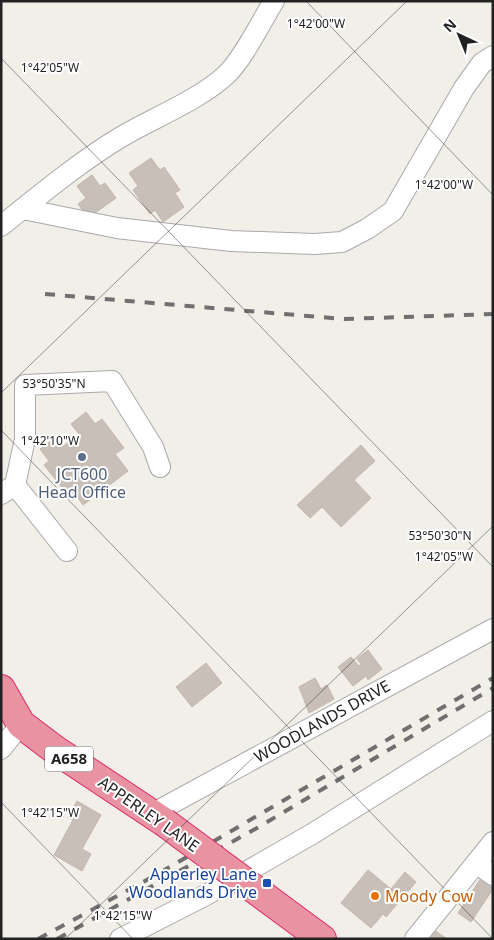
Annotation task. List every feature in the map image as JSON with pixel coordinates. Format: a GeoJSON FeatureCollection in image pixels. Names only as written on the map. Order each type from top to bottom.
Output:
{"type":"FeatureCollection","features":[{"type":"Feature","properties":{"kind":"highway","name":"APPERLEY LANE"},"geometry":{"type":"LineString","coordinates":[[1,689],[22,724],[54,749],[158,818],[322,939]]}},
{"type":"Feature","properties":{"kind":"street"},"geometry":{"type":"LineString","coordinates":[[1,226],[84,160],[144,123],[213,86],[228,73],[274,1]]}},
{"type":"Feature","properties":{"kind":"street"},"geometry":{"type":"LineString","coordinates":[[23,209],[117,228],[231,241],[315,244],[342,242],[367,229],[393,211],[464,88],[482,63],[493,56]]}},
{"type":"Feature","properties":{"kind":"street"},"geometry":{"type":"LineString","coordinates":[[67,551],[8,489],[25,438],[26,385],[112,381],[153,446],[160,467]]}},
{"type":"Feature","properties":{"kind":"street","name":"WOODLANDS DRIVE"},"geometry":{"type":"LineString","coordinates":[[158,818],[493,629]]}},
{"type":"Feature","properties":{"kind":"street"},"geometry":{"type":"LineString","coordinates":[[120,939],[206,895],[304,839],[493,721]]}},
{"type":"Feature","properties":{"kind":"street"},"geometry":{"type":"LineString","coordinates":[[1,749],[22,724]]}},
{"type":"Feature","properties":{"kind":"street"},"geometry":{"type":"LineString","coordinates":[[415,939],[493,842]]}},
{"type":"Feature","properties":{"kind":"street"},"geometry":{"type":"LineString","coordinates":[[476,863],[493,875]]}},
{"type":"Feature","properties":{"kind":"building"},"geometry":{"type":"Polygon","coordinates":[[[151,158],[160,170],[164,167],[180,190],[175,193],[184,207],[163,222],[155,210],[150,214],[133,190],[138,186],[129,173],[151,158]]]}},
{"type":"Feature","properties":{"kind":"building"},"geometry":{"type":"Polygon","coordinates":[[[92,175],[100,186],[105,183],[116,198],[88,218],[78,204],[86,198],[77,186],[92,175]]]}},
{"type":"Feature","properties":{"kind":"building","name":"JCT600 Head Office"},"geometry":{"type":"Polygon","coordinates":[[[86,412],[95,424],[102,419],[124,448],[115,454],[128,471],[83,505],[76,495],[71,499],[44,465],[49,461],[40,449],[54,439],[61,448],[79,434],[71,424],[86,412]]]}},
{"type":"Feature","properties":{"kind":"building"},"geometry":{"type":"Polygon","coordinates":[[[361,445],[375,461],[354,480],[371,498],[341,527],[322,507],[310,518],[297,505],[361,445]]]}},
{"type":"Feature","properties":{"kind":"building"},"geometry":{"type":"Polygon","coordinates":[[[368,650],[382,669],[368,680],[366,676],[353,686],[338,667],[351,657],[359,666],[361,664],[357,659],[368,650]]]}},
{"type":"Feature","properties":{"kind":"building"},"geometry":{"type":"Polygon","coordinates":[[[206,663],[222,683],[192,707],[176,687],[206,663]]]}},
{"type":"Feature","properties":{"kind":"building"},"geometry":{"type":"Polygon","coordinates":[[[315,678],[321,689],[327,685],[334,699],[309,713],[299,687],[315,678]]]}},
{"type":"Feature","properties":{"kind":"building"},"geometry":{"type":"Polygon","coordinates":[[[77,801],[101,815],[82,849],[91,854],[82,871],[54,855],[73,820],[68,817],[77,801]]]}},
{"type":"Feature","properties":{"kind":"building","name":"Moody Cow"},"geometry":{"type":"Polygon","coordinates":[[[368,870],[391,889],[405,872],[416,882],[386,917],[383,914],[371,928],[341,903],[368,870]]]}},
{"type":"Feature","properties":{"kind":"building"},"geometry":{"type":"Polygon","coordinates":[[[481,878],[493,886],[493,889],[471,922],[458,913],[481,878]]]}},
{"type":"Feature","properties":{"kind":"building"},"geometry":{"type":"Polygon","coordinates":[[[427,925],[447,939],[418,939],[427,925]]]}},
{"type":"Feature","properties":{"kind":"railway"},"geometry":{"type":"LineString","coordinates":[[45,294],[344,319],[493,314]]}},
{"type":"Feature","properties":{"kind":"railway"},"geometry":{"type":"LineString","coordinates":[[38,939],[156,875],[493,678]]}},
{"type":"Feature","properties":{"kind":"railway"},"geometry":{"type":"LineString","coordinates":[[57,939],[257,828],[493,688]]}},
{"type":"Feature","properties":{"kind":"place","name":"JCT600 Head Office"},"geometry":{"type":"Point","coordinates":[82,457]}},
{"type":"Feature","properties":{"kind":"place","name":"Apperley Lane Woodlands Drive"},"geometry":{"type":"Point","coordinates":[267,883]}},
{"type":"Feature","properties":{"kind":"place","name":"Moody Cow"},"geometry":{"type":"Point","coordinates":[375,896]}}]}
